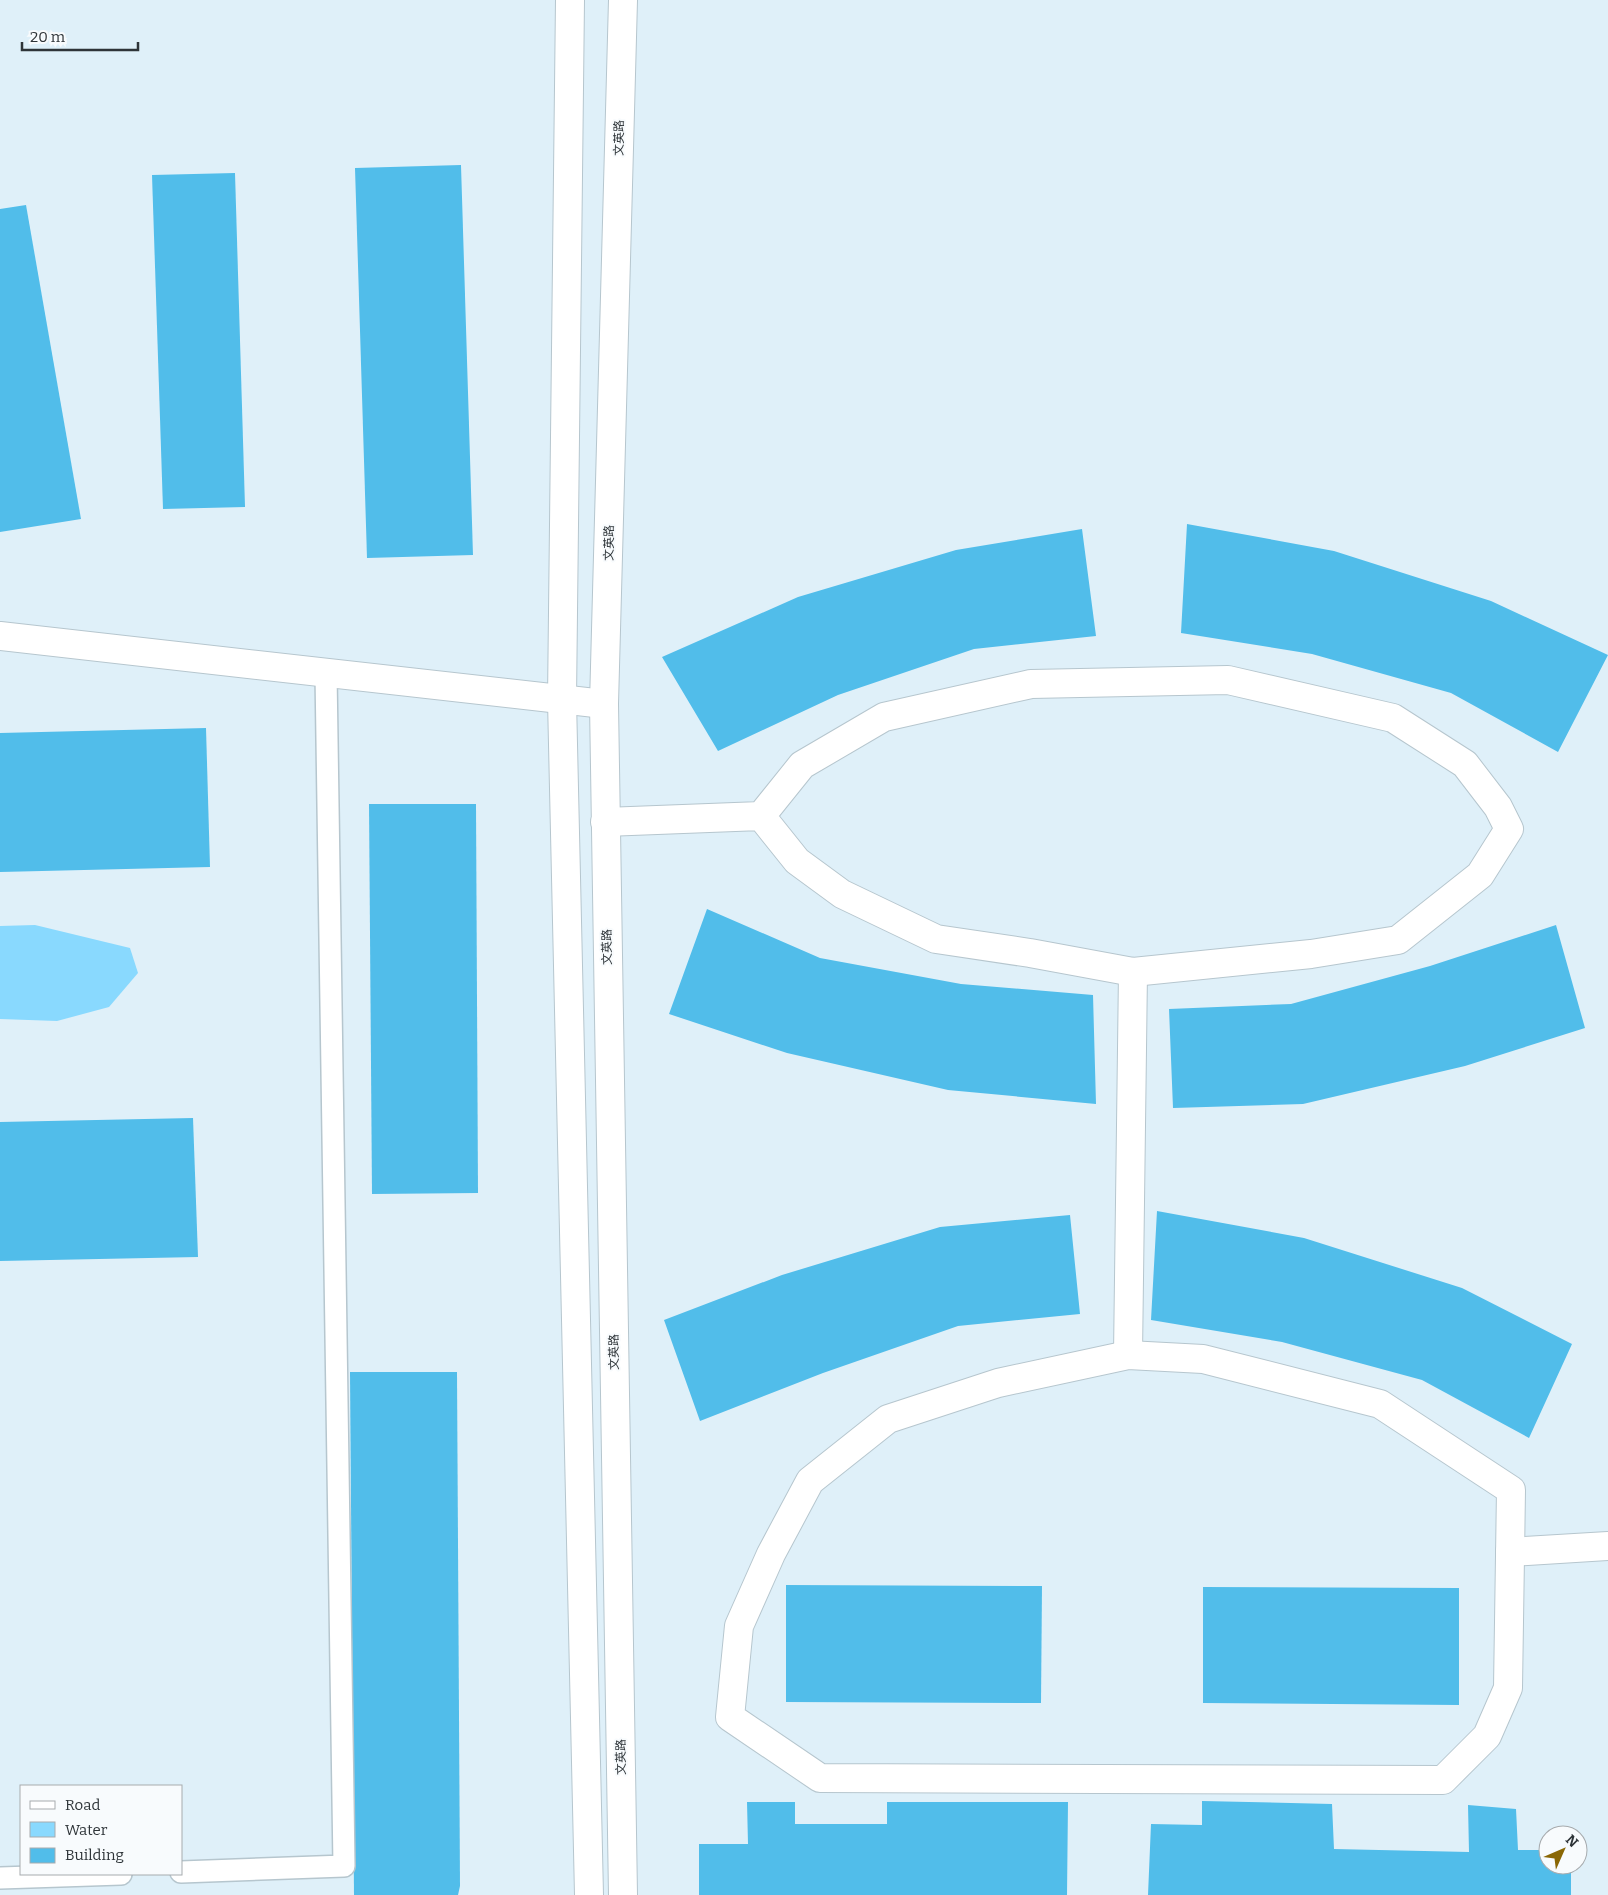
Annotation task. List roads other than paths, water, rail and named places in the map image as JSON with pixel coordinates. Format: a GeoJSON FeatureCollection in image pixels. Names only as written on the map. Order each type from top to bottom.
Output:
{"type":"FeatureCollection","features":[{"type":"Feature","properties":{"kind":"street"},"geometry":{"type":"LineString","coordinates":[[570,0],[562,700],[589,1895]]}},
{"type":"Feature","properties":{"kind":"street","name":"文英路"},"geometry":{"type":"LineString","coordinates":[[623,0],[604,704],[623,1895]]}},
{"type":"Feature","properties":{"kind":"street"},"geometry":{"type":"LineString","coordinates":[[0,636],[604,704]]}},
{"type":"Feature","properties":{"kind":"street"},"geometry":{"type":"LineString","coordinates":[[605,822],[761,816],[802,765],[884,717],[1031,684],[1228,680],[1393,718],[1465,764],[1498,807],[1509,829],[1480,875],[1398,940],[1311,954],[1133,972],[1030,953],[936,939],[842,894],[797,861],[761,816]]}},
{"type":"Feature","properties":{"kind":"street"},"geometry":{"type":"LineString","coordinates":[[1128,1355],[1133,972]]}},
{"type":"Feature","properties":{"kind":"street"},"geometry":{"type":"LineString","coordinates":[[1128,1355],[1203,1359],[1380,1404],[1511,1490],[1510,1552],[1508,1688],[1487,1736],[1443,1780],[820,1778],[730,1717],[739,1626],[771,1554],[810,1481],[888,1419],[998,1383],[1128,1355]]}},
{"type":"Feature","properties":{"kind":"street"},"geometry":{"type":"LineString","coordinates":[[1510,1552],[1608,1546]]}},
{"type":"Feature","properties":{"kind":"lane"},"geometry":{"type":"LineString","coordinates":[[182,1872],[344,1866],[326,673]]}},
{"type":"Feature","properties":{"kind":"lane"},"geometry":{"type":"LineString","coordinates":[[0,1878],[91,1875]]}},
{"type":"Feature","properties":{"kind":"water"},"geometry":{"type":"Polygon","coordinates":[[[35,925],[130,948],[138,973],[109,1007],[57,1021],[0,1019],[0,926],[35,925]]]}}]}
